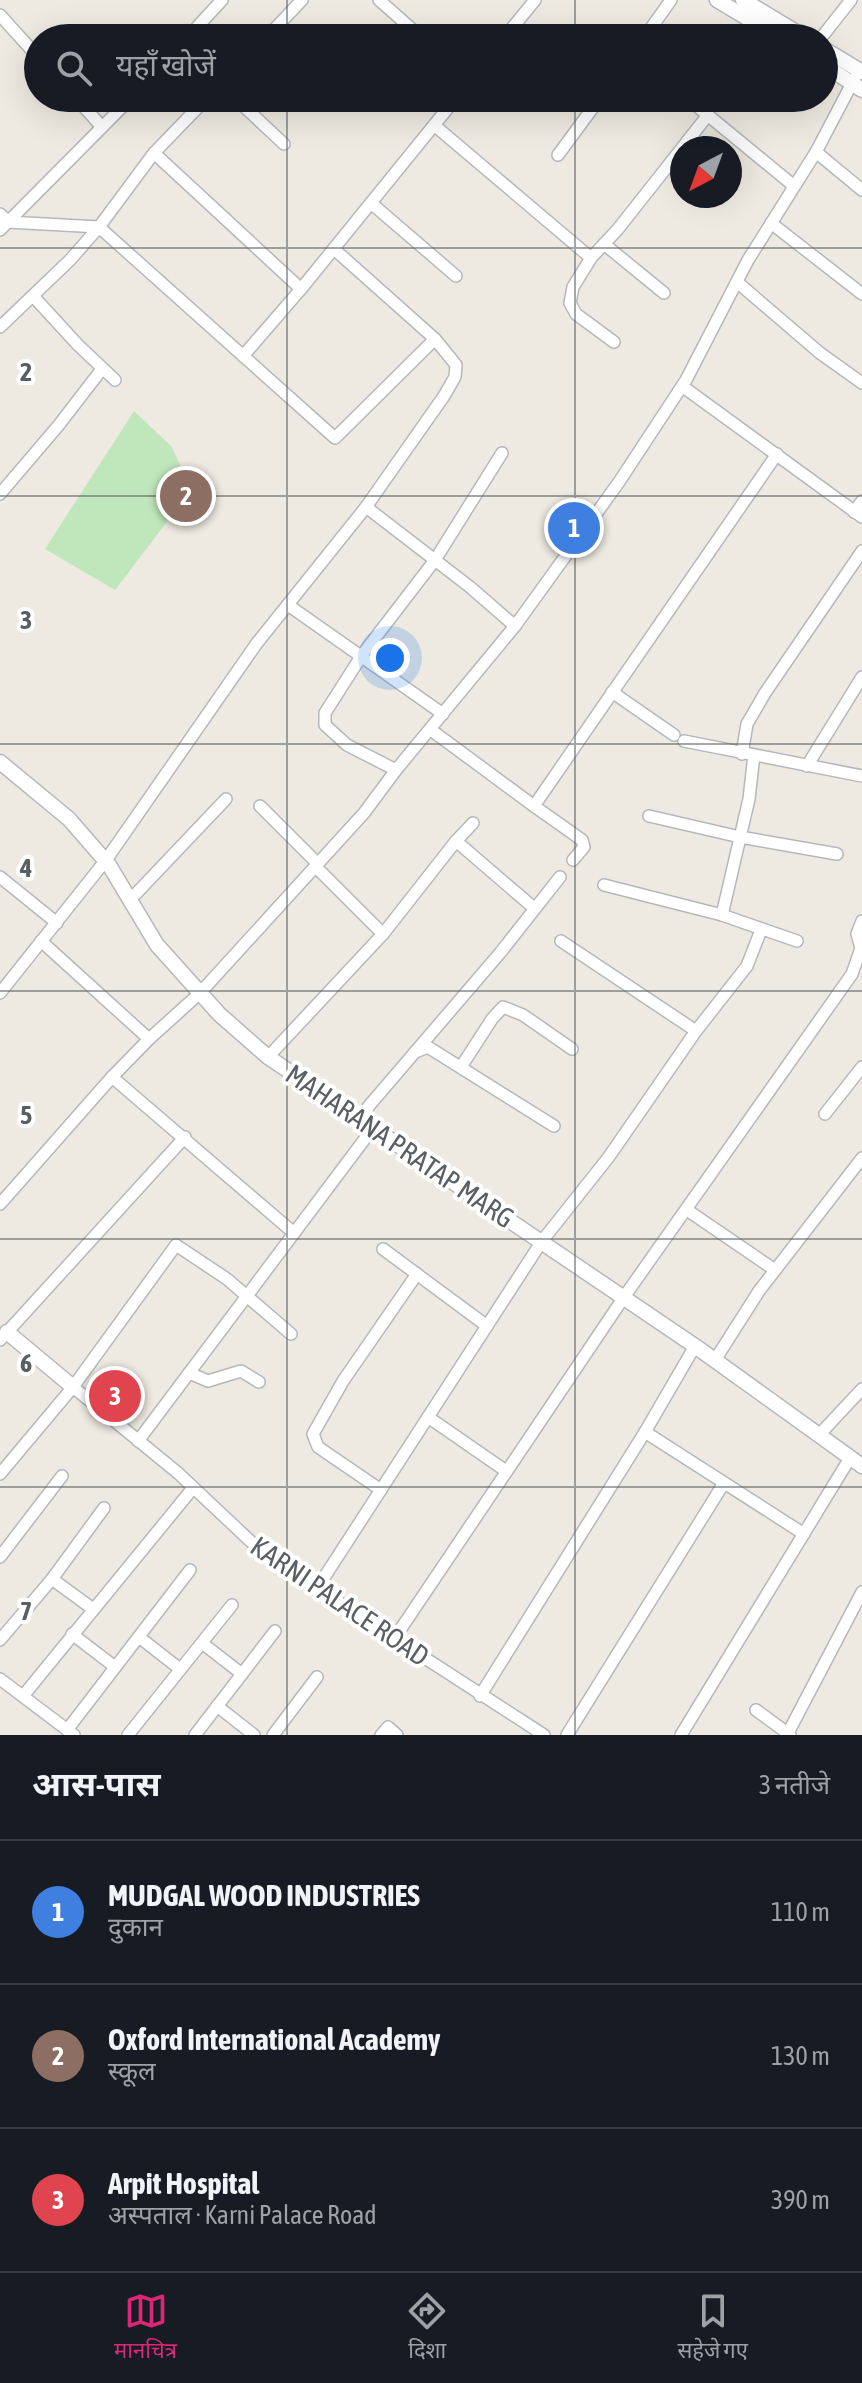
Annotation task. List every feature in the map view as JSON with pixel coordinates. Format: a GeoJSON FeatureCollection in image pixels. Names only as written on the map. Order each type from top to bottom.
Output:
{"type":"FeatureCollection","features":[{"type":"Feature","properties":{"kind":"street"},"geometry":{"type":"LineString","coordinates":[[200,24],[222,0]]}},
{"type":"Feature","properties":{"kind":"street"},"geometry":{"type":"LineString","coordinates":[[281,24],[302,0]]}},
{"type":"Feature","properties":{"kind":"street"},"geometry":{"type":"LineString","coordinates":[[379,0],[406,24]]}},
{"type":"Feature","properties":{"kind":"street"},"geometry":{"type":"LineString","coordinates":[[515,24],[535,0]]}},
{"type":"Feature","properties":{"kind":"street"},"geometry":{"type":"LineString","coordinates":[[654,24],[671,0]]}},
{"type":"Feature","properties":{"kind":"street"},"geometry":{"type":"LineString","coordinates":[[717,0],[757,24]]}},
{"type":"Feature","properties":{"kind":"street"},"geometry":{"type":"LineString","coordinates":[[743,0],[783,24]]}},
{"type":"Feature","properties":{"kind":"street"},"geometry":{"type":"LineString","coordinates":[[832,24],[851,0]]}},
{"type":"Feature","properties":{"kind":"street"},"geometry":{"type":"LineString","coordinates":[[0,15],[24,42]]}},
{"type":"Feature","properties":{"kind":"street"},"geometry":{"type":"LineString","coordinates":[[838,61],[858,78]]}},
{"type":"Feature","properties":{"kind":"street"},"geometry":{"type":"LineString","coordinates":[[838,70],[858,78]]}},
{"type":"Feature","properties":{"kind":"street"},"geometry":{"type":"LineString","coordinates":[[0,1204],[112,1077],[200,993],[364,813],[515,626],[619,482],[682,386],[737,282],[858,78]]}},
{"type":"Feature","properties":{"kind":"street"},"geometry":{"type":"LineString","coordinates":[[89,112],[102,127]]}},
{"type":"Feature","properties":{"kind":"street"},"geometry":{"type":"LineString","coordinates":[[3,222],[117,112]]}},
{"type":"Feature","properties":{"kind":"street"},"geometry":{"type":"LineString","coordinates":[[0,327],[70,260],[99,227],[154,153],[194,112]]}},
{"type":"Feature","properties":{"kind":"street"},"geometry":{"type":"LineString","coordinates":[[250,112],[284,144]]}},
{"type":"Feature","properties":{"kind":"street"},"geometry":{"type":"LineString","coordinates":[[243,356],[445,112]]}},
{"type":"Feature","properties":{"kind":"street"},"geometry":{"type":"LineString","coordinates":[[558,155],[590,112]]}},
{"type":"Feature","properties":{"kind":"street"},"geometry":{"type":"LineString","coordinates":[[704,112],[794,186]]}},
{"type":"Feature","properties":{"kind":"street"},"geometry":{"type":"LineString","coordinates":[[614,342],[576,314],[570,303],[573,287],[591,258],[708,115]]}},
{"type":"Feature","properties":{"kind":"street"},"geometry":{"type":"LineString","coordinates":[[434,125],[591,258]]}},
{"type":"Feature","properties":{"kind":"street"},"geometry":{"type":"LineString","coordinates":[[816,152],[862,190]]}},
{"type":"Feature","properties":{"kind":"street"},"geometry":{"type":"LineString","coordinates":[[154,153],[301,289]]}},
{"type":"Feature","properties":{"kind":"street"},"geometry":{"type":"LineString","coordinates":[[371,203],[456,276]]}},
{"type":"Feature","properties":{"kind":"street"},"geometry":{"type":"LineString","coordinates":[[3,222],[99,227],[335,438],[435,339]]}},
{"type":"Feature","properties":{"kind":"street"},"geometry":{"type":"LineString","coordinates":[[771,223],[862,294]]}},
{"type":"Feature","properties":{"kind":"street"},"geometry":{"type":"LineString","coordinates":[[604,244],[664,293]]}},
{"type":"Feature","properties":{"kind":"street"},"geometry":{"type":"LineString","coordinates":[[0,993],[106,860],[257,643],[366,507],[455,377],[456,365],[435,339],[334,249]]}},
{"type":"Feature","properties":{"kind":"street"},"geometry":{"type":"LineString","coordinates":[[737,282],[820,353],[862,383]]}},
{"type":"Feature","properties":{"kind":"street"},"geometry":{"type":"LineString","coordinates":[[33,296],[115,380]]}},
{"type":"Feature","properties":{"kind":"street"},"geometry":{"type":"LineString","coordinates":[[0,494],[102,369]]}},
{"type":"Feature","properties":{"kind":"street"},"geometry":{"type":"LineString","coordinates":[[682,386],[858,514],[862,501]]}},
{"type":"Feature","properties":{"kind":"street"},"geometry":{"type":"LineString","coordinates":[[396,770],[347,745],[325,725],[325,713],[362,655],[435,560],[502,453]]}},
{"type":"Feature","properties":{"kind":"street"},"geometry":{"type":"LineString","coordinates":[[534,806],[777,454]]}},
{"type":"Feature","properties":{"kind":"street"},"geometry":{"type":"LineString","coordinates":[[366,507],[515,626]]}},
{"type":"Feature","properties":{"kind":"street"},"geometry":{"type":"LineString","coordinates":[[722,915],[749,799],[747,724],[862,551]]}},
{"type":"Feature","properties":{"kind":"street"},"geometry":{"type":"LineString","coordinates":[[288,605],[443,714]]}},
{"type":"Feature","properties":{"kind":"street"},"geometry":{"type":"LineString","coordinates":[[807,766],[862,677]]}},
{"type":"Feature","properties":{"kind":"street"},"geometry":{"type":"LineString","coordinates":[[612,692],[679,738],[748,755],[862,776]]}},
{"type":"Feature","properties":{"kind":"street"},"geometry":{"type":"LineString","coordinates":[[431,730],[582,840],[584,847],[573,860]]}},
{"type":"Feature","properties":{"kind":"street","name":"MAHARANA PRATAP MARG"},"geometry":{"type":"LineString","coordinates":[[0,762],[69,819],[106,860],[157,945],[200,993],[268,1057],[624,1297],[856,1462]]}},
{"type":"Feature","properties":{"kind":"street"},"geometry":{"type":"LineString","coordinates":[[130,900],[226,799]]}},
{"type":"Feature","properties":{"kind":"street"},"geometry":{"type":"LineString","coordinates":[[260,806],[383,934]]}},
{"type":"Feature","properties":{"kind":"street"},"geometry":{"type":"LineString","coordinates":[[649,816],[740,837],[837,854]]}},
{"type":"Feature","properties":{"kind":"street"},"geometry":{"type":"LineString","coordinates":[[268,1057],[383,934],[473,823]]}},
{"type":"Feature","properties":{"kind":"street"},"geometry":{"type":"LineString","coordinates":[[456,841],[534,908]]}},
{"type":"Feature","properties":{"kind":"street"},"geometry":{"type":"LineString","coordinates":[[0,877],[57,923]]}},
{"type":"Feature","properties":{"kind":"street"},"geometry":{"type":"LineString","coordinates":[[138,1441],[294,1233],[368,1125],[368,1107],[560,877]]}},
{"type":"Feature","properties":{"kind":"street"},"geometry":{"type":"LineString","coordinates":[[604,885],[722,915],[797,941]]}},
{"type":"Feature","properties":{"kind":"street"},"geometry":{"type":"LineString","coordinates":[[394,1639],[624,1297],[852,974],[861,948],[857,934],[862,921]]}},
{"type":"Feature","properties":{"kind":"street"},"geometry":{"type":"LineString","coordinates":[[316,1590],[542,1241],[608,1158],[696,1031],[747,966],[761,930]]}},
{"type":"Feature","properties":{"kind":"street"},"geometry":{"type":"LineString","coordinates":[[41,941],[149,1039]]}},
{"type":"Feature","properties":{"kind":"street"},"geometry":{"type":"LineString","coordinates":[[561,941],[696,1031]]}},
{"type":"Feature","properties":{"kind":"street"},"geometry":{"type":"LineString","coordinates":[[461,1067],[503,1007],[523,1015],[572,1049]]}},
{"type":"Feature","properties":{"kind":"street"},"geometry":{"type":"LineString","coordinates":[[415,1052],[428,1047],[554,1126]]}},
{"type":"Feature","properties":{"kind":"street"},"geometry":{"type":"LineString","coordinates":[[825,1114],[862,1067]]}},
{"type":"Feature","properties":{"kind":"street"},"geometry":{"type":"LineString","coordinates":[[112,1077],[294,1233]]}},
{"type":"Feature","properties":{"kind":"street"},"geometry":{"type":"LineString","coordinates":[[2,1333],[185,1137]]}},
{"type":"Feature","properties":{"kind":"street"},"geometry":{"type":"LineString","coordinates":[[715,1360],[775,1270],[862,1158]]}},
{"type":"Feature","properties":{"kind":"street"},"geometry":{"type":"LineString","coordinates":[[687,1210],[775,1270]]}},
{"type":"Feature","properties":{"kind":"street"},"geometry":{"type":"LineString","coordinates":[[0,1474],[73,1387],[176,1245],[227,1279],[291,1334]]}},
{"type":"Feature","properties":{"kind":"street"},"geometry":{"type":"LineString","coordinates":[[383,1249],[487,1326]]}},
{"type":"Feature","properties":{"kind":"street"},"geometry":{"type":"LineString","coordinates":[[381,1490],[318,1447],[313,1434],[343,1381],[417,1274]]}},
{"type":"Feature","properties":{"kind":"street","name":"KARNI PALACE ROAD"},"geometry":{"type":"LineString","coordinates":[[2,1333],[138,1441],[264,1554],[544,1735]]}},
{"type":"Feature","properties":{"kind":"street"},"geometry":{"type":"LineString","coordinates":[[480,1696],[645,1432],[695,1346]]}},
{"type":"Feature","properties":{"kind":"street"},"geometry":{"type":"LineString","coordinates":[[189,1373],[208,1381],[241,1371],[259,1382]]}},
{"type":"Feature","properties":{"kind":"street"},"geometry":{"type":"LineString","coordinates":[[819,1435],[862,1389]]}},
{"type":"Feature","properties":{"kind":"street"},"geometry":{"type":"LineString","coordinates":[[428,1417],[506,1471]]}},
{"type":"Feature","properties":{"kind":"street"},"geometry":{"type":"LineString","coordinates":[[645,1432],[804,1534]]}},
{"type":"Feature","properties":{"kind":"street"},"geometry":{"type":"LineString","coordinates":[[681,1735],[804,1534],[856,1462]]}},
{"type":"Feature","properties":{"kind":"street"},"geometry":{"type":"LineString","coordinates":[[0,1557],[62,1476]]}},
{"type":"Feature","properties":{"kind":"street"},"geometry":{"type":"LineString","coordinates":[[567,1735],[724,1483]]}},
{"type":"Feature","properties":{"kind":"street"},"geometry":{"type":"LineString","coordinates":[[23,1696],[193,1488]]}},
{"type":"Feature","properties":{"kind":"street"},"geometry":{"type":"LineString","coordinates":[[0,1640],[52,1579],[104,1508]]}},
{"type":"Feature","properties":{"kind":"street"},"geometry":{"type":"LineString","coordinates":[[0,1679],[71,1732],[115,1667],[190,1570]]}},
{"type":"Feature","properties":{"kind":"street"},"geometry":{"type":"LineString","coordinates":[[52,1579],[93,1609]]}},
{"type":"Feature","properties":{"kind":"street"},"geometry":{"type":"LineString","coordinates":[[756,1710],[789,1734],[862,1592]]}},
{"type":"Feature","properties":{"kind":"street"},"geometry":{"type":"LineString","coordinates":[[128,1735],[232,1605]]}},
{"type":"Feature","properties":{"kind":"street"},"geometry":{"type":"LineString","coordinates":[[195,1735],[275,1631]]}},
{"type":"Feature","properties":{"kind":"street"},"geometry":{"type":"LineString","coordinates":[[72,1634],[115,1667]]}},
{"type":"Feature","properties":{"kind":"street"},"geometry":{"type":"LineString","coordinates":[[139,1637],[180,1669]]}},
{"type":"Feature","properties":{"kind":"street"},"geometry":{"type":"LineString","coordinates":[[202,1643],[242,1674]]}},
{"type":"Feature","properties":{"kind":"street"},"geometry":{"type":"LineString","coordinates":[[273,1735],[317,1677]]}},
{"type":"Feature","properties":{"kind":"street"},"geometry":{"type":"LineString","coordinates":[[217,1706],[254,1735]]}},
{"type":"Feature","properties":{"kind":"street"},"geometry":{"type":"LineString","coordinates":[[381,1735],[388,1727],[397,1735]]}},
{"type":"Feature","properties":{"kind":"green space"},"geometry":{"type":"Polygon","coordinates":[[[134,411],[171,446],[192,489],[115,590],[45,549],[134,411]]]}},
{"type":"Feature","properties":{"kind":"place","name":"Oxford International Academy"},"geometry":{"type":"Point","coordinates":[186,496]}},
{"type":"Feature","properties":{"kind":"place","name":"MUDGAL WOOD INDUSTRIES"},"geometry":{"type":"Point","coordinates":[574,528]}},
{"type":"Feature","properties":{"kind":"place","name":"Arpit Hospital"},"geometry":{"type":"Point","coordinates":[115,1396]}}]}
